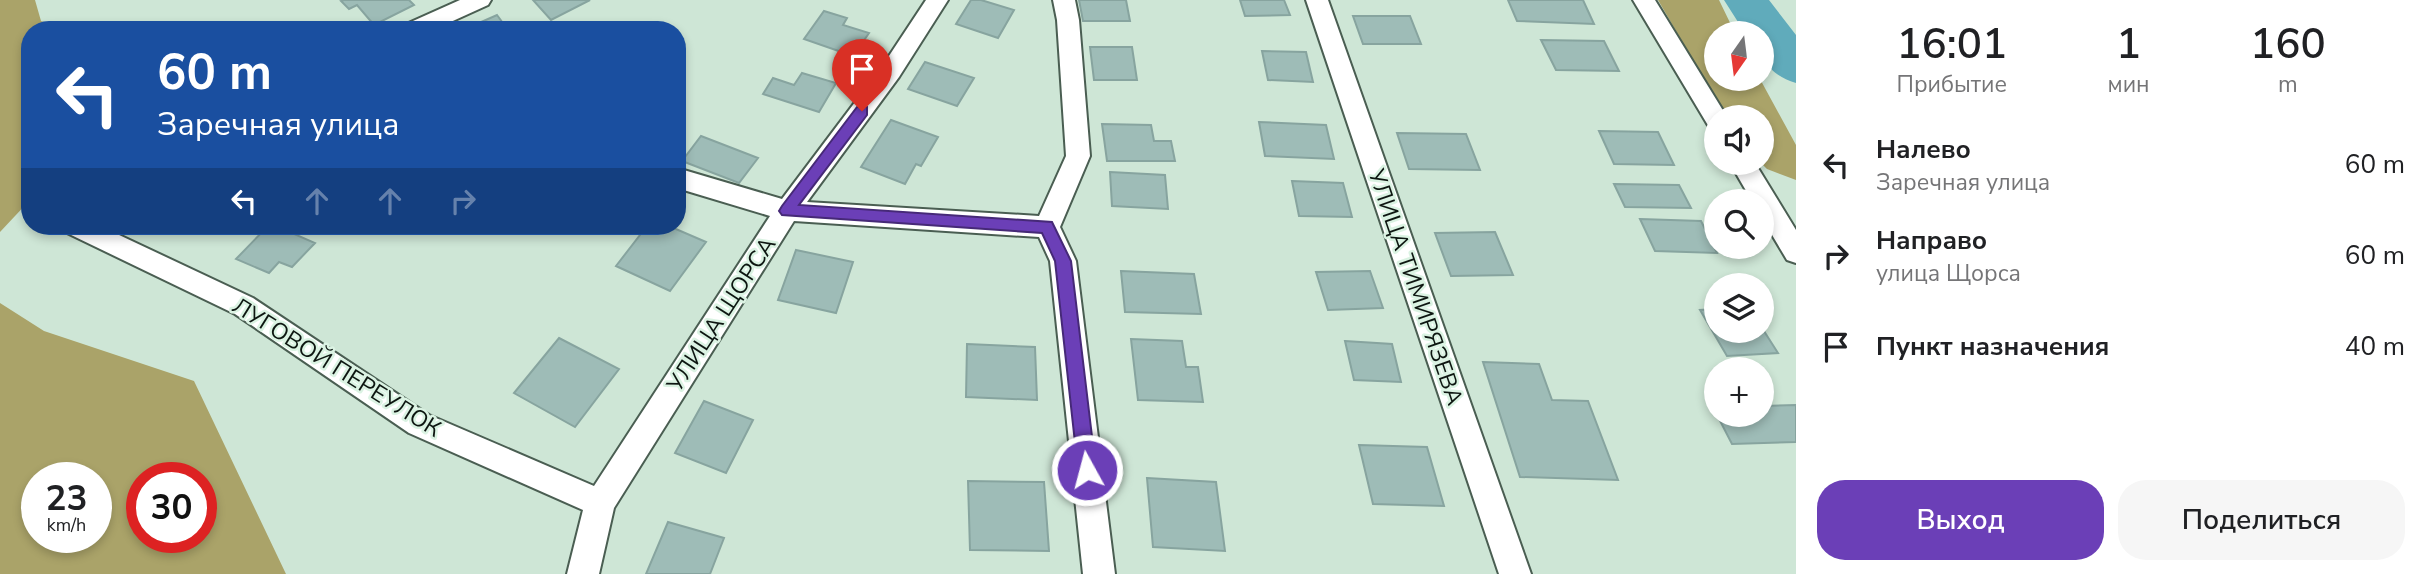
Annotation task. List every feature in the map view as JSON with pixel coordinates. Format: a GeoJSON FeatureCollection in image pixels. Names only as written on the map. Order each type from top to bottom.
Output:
{"type":"FeatureCollection","features":[{"type":"Feature","properties":{"kind":"street"},"geometry":{"type":"LineString","coordinates":[[432,21],[480,0]]}},
{"type":"Feature","properties":{"kind":"street","name":"УЛИЦА ЩОРСА"},"geometry":{"type":"LineString","coordinates":[[583,574],[600,503],[787,211],[891,71],[937,0]]}},
{"type":"Feature","properties":{"kind":"street"},"geometry":{"type":"LineString","coordinates":[[1046,227],[1078,156],[1068,20],[1064,0]]}},
{"type":"Feature","properties":{"kind":"street","name":"УЛИЦА ТИМИРЯЗЕВА"},"geometry":{"type":"LineString","coordinates":[[1317,0],[1515,574]]}},
{"type":"Feature","properties":{"kind":"street"},"geometry":{"type":"LineString","coordinates":[[1644,0],[1707,105]]}},
{"type":"Feature","properties":{"kind":"street"},"geometry":{"type":"LineString","coordinates":[[1749,175],[1796,252]]}},
{"type":"Feature","properties":{"kind":"street"},"geometry":{"type":"LineString","coordinates":[[686,181],[787,211],[1046,227]]}},
{"type":"Feature","properties":{"kind":"street"},"geometry":{"type":"LineString","coordinates":[[1046,227],[1063,261],[1099,574]]}},
{"type":"Feature","properties":{"kind":"street","name":"ЛУГОВОЙ ПЕРЕУЛОК"},"geometry":{"type":"LineString","coordinates":[[95,235],[244,306],[419,424],[600,503]]}},
{"type":"Feature","properties":{"kind":"shaded area"},"geometry":{"type":"Polygon","coordinates":[[[0,0],[35,0],[41,21],[21,21],[21,210],[0,232],[0,0]]]}},
{"type":"Feature","properties":{"kind":"shaded area"},"geometry":{"type":"Polygon","coordinates":[[[1658,0],[1719,0],[1729,21],[1704,21],[1704,79],[1658,0]]]}},
{"type":"Feature","properties":{"kind":"shaded area"},"geometry":{"type":"Polygon","coordinates":[[[1711,91],[1767,91],[1796,145],[1796,180],[1774,172],[1774,105],[1719,105],[1711,91]]]}},
{"type":"Feature","properties":{"kind":"shaded area"},"geometry":{"type":"Polygon","coordinates":[[[0,303],[44,331],[194,381],[286,574],[0,574],[0,303]]]}},
{"type":"Feature","properties":{"kind":"building"},"geometry":{"type":"Polygon","coordinates":[[[409,0],[414,5],[382,21],[371,21],[357,5],[349,9],[341,1],[409,0]]]}},
{"type":"Feature","properties":{"kind":"building"},"geometry":{"type":"Polygon","coordinates":[[[533,0],[590,0],[551,20],[533,0]]]}},
{"type":"Feature","properties":{"kind":"building"},"geometry":{"type":"Polygon","coordinates":[[[971,0],[981,0],[1014,10],[998,38],[956,24],[971,0]]]}},
{"type":"Feature","properties":{"kind":"building"},"geometry":{"type":"Polygon","coordinates":[[[1079,0],[1126,0],[1130,21],[1083,21],[1079,0]]]}},
{"type":"Feature","properties":{"kind":"building"},"geometry":{"type":"Polygon","coordinates":[[[1240,0],[1284,0],[1290,15],[1245,16],[1240,0]]]}},
{"type":"Feature","properties":{"kind":"building"},"geometry":{"type":"Polygon","coordinates":[[[1508,0],[1583,0],[1594,24],[1517,21],[1508,0]]]}},
{"type":"Feature","properties":{"kind":"building"},"geometry":{"type":"Polygon","coordinates":[[[824,11],[847,18],[843,25],[869,33],[853,56],[804,39],[824,11]]]}},
{"type":"Feature","properties":{"kind":"building"},"geometry":{"type":"Polygon","coordinates":[[[497,15],[501,21],[483,21],[497,15]]]}},
{"type":"Feature","properties":{"kind":"building"},"geometry":{"type":"Polygon","coordinates":[[[1353,16],[1410,16],[1421,44],[1363,44],[1353,16]]]}},
{"type":"Feature","properties":{"kind":"building"},"geometry":{"type":"Polygon","coordinates":[[[1541,40],[1604,41],[1619,71],[1556,70],[1541,40]]]}},
{"type":"Feature","properties":{"kind":"building"},"geometry":{"type":"Polygon","coordinates":[[[1090,47],[1132,47],[1137,80],[1094,80],[1090,47]]]}},
{"type":"Feature","properties":{"kind":"building"},"geometry":{"type":"Polygon","coordinates":[[[1262,51],[1306,52],[1313,82],[1268,80],[1262,51]]]}},
{"type":"Feature","properties":{"kind":"building"},"geometry":{"type":"Polygon","coordinates":[[[925,62],[974,78],[957,106],[908,89],[925,62]]]}},
{"type":"Feature","properties":{"kind":"building"},"geometry":{"type":"Polygon","coordinates":[[[802,73],[836,83],[819,112],[763,94],[773,78],[794,85],[802,73]]]}},
{"type":"Feature","properties":{"kind":"building"},"geometry":{"type":"Polygon","coordinates":[[[891,120],[938,137],[921,166],[916,164],[905,184],[861,167],[891,120]]]}},
{"type":"Feature","properties":{"kind":"building"},"geometry":{"type":"Polygon","coordinates":[[[1259,122],[1326,125],[1334,159],[1265,156],[1259,122]]]}},
{"type":"Feature","properties":{"kind":"building"},"geometry":{"type":"Polygon","coordinates":[[[1102,124],[1151,125],[1154,141],[1171,141],[1175,161],[1107,161],[1102,124]]]}},
{"type":"Feature","properties":{"kind":"building"},"geometry":{"type":"Polygon","coordinates":[[[1599,131],[1658,132],[1674,165],[1614,164],[1599,131]]]}},
{"type":"Feature","properties":{"kind":"building"},"geometry":{"type":"Polygon","coordinates":[[[1397,133],[1466,134],[1480,170],[1409,169],[1397,133]]]}},
{"type":"Feature","properties":{"kind":"building"},"geometry":{"type":"Polygon","coordinates":[[[701,136],[758,158],[739,183],[686,163],[686,156],[701,136]]]}},
{"type":"Feature","properties":{"kind":"building"},"geometry":{"type":"Polygon","coordinates":[[[1110,172],[1165,175],[1168,209],[1112,206],[1110,172]]]}},
{"type":"Feature","properties":{"kind":"building"},"geometry":{"type":"Polygon","coordinates":[[[1292,181],[1343,183],[1352,217],[1299,216],[1292,181]]]}},
{"type":"Feature","properties":{"kind":"building"},"geometry":{"type":"Polygon","coordinates":[[[1614,184],[1679,185],[1691,208],[1625,207],[1614,184]]]}},
{"type":"Feature","properties":{"kind":"building"},"geometry":{"type":"Polygon","coordinates":[[[1640,219],[1701,221],[1704,227],[1704,253],[1655,251],[1640,219]]]}},
{"type":"Feature","properties":{"kind":"building"},"geometry":{"type":"Polygon","coordinates":[[[1495,232],[1513,275],[1451,276],[1435,233],[1495,232]]]}},
{"type":"Feature","properties":{"kind":"building"},"geometry":{"type":"Polygon","coordinates":[[[686,233],[706,242],[670,291],[616,266],[640,235],[686,233]]]}},
{"type":"Feature","properties":{"kind":"building"},"geometry":{"type":"Polygon","coordinates":[[[259,235],[297,235],[315,243],[292,267],[279,262],[269,273],[236,259],[259,235]]]}},
{"type":"Feature","properties":{"kind":"building"},"geometry":{"type":"Polygon","coordinates":[[[796,250],[853,262],[836,313],[778,300],[796,250]]]}},
{"type":"Feature","properties":{"kind":"building"},"geometry":{"type":"Polygon","coordinates":[[[1121,271],[1194,274],[1201,314],[1125,312],[1121,271]]]}},
{"type":"Feature","properties":{"kind":"building"},"geometry":{"type":"Polygon","coordinates":[[[1370,271],[1383,308],[1328,310],[1316,272],[1370,271]]]}},
{"type":"Feature","properties":{"kind":"building"},"geometry":{"type":"Polygon","coordinates":[[[559,338],[619,369],[575,427],[514,393],[559,338]]]}},
{"type":"Feature","properties":{"kind":"building"},"geometry":{"type":"Polygon","coordinates":[[[1131,339],[1182,341],[1186,367],[1198,367],[1203,402],[1138,400],[1131,339]]]}},
{"type":"Feature","properties":{"kind":"building"},"geometry":{"type":"Polygon","coordinates":[[[1345,341],[1392,344],[1401,382],[1354,380],[1345,341]]]}},
{"type":"Feature","properties":{"kind":"building"},"geometry":{"type":"Polygon","coordinates":[[[1719,343],[1772,343],[1778,353],[1727,356],[1719,343]]]}},
{"type":"Feature","properties":{"kind":"building"},"geometry":{"type":"Polygon","coordinates":[[[967,344],[1035,347],[1037,400],[966,397],[967,344]]]}},
{"type":"Feature","properties":{"kind":"building"},"geometry":{"type":"Polygon","coordinates":[[[1483,362],[1539,364],[1552,400],[1588,401],[1618,480],[1520,477],[1483,362]]]}},
{"type":"Feature","properties":{"kind":"building"},"geometry":{"type":"Polygon","coordinates":[[[704,401],[753,420],[726,473],[675,453],[704,401]]]}},
{"type":"Feature","properties":{"kind":"building"},"geometry":{"type":"Polygon","coordinates":[[[1796,405],[1796,442],[1732,444],[1723,427],[1774,427],[1774,406],[1796,405]]]}},
{"type":"Feature","properties":{"kind":"building"},"geometry":{"type":"Polygon","coordinates":[[[1359,445],[1427,447],[1444,506],[1373,504],[1359,445]]]}},
{"type":"Feature","properties":{"kind":"building"},"geometry":{"type":"Polygon","coordinates":[[[1147,478],[1216,482],[1225,551],[1153,547],[1147,478]]]}},
{"type":"Feature","properties":{"kind":"building"},"geometry":{"type":"Polygon","coordinates":[[[968,481],[1044,482],[1049,551],[970,550],[968,481]]]}},
{"type":"Feature","properties":{"kind":"building"},"geometry":{"type":"Polygon","coordinates":[[[668,522],[724,538],[710,574],[646,574],[668,522]]]}},
{"type":"Feature","properties":{"kind":"waterway"},"geometry":{"type":"LineString","coordinates":[[1746,0],[1796,66]]}},
{"type":"Feature","properties":{"kind":"route"},"geometry":{"type":"LineString","coordinates":[[862,111],[787,211],[1046,227],[1063,261],[1087,470]]}}]}
